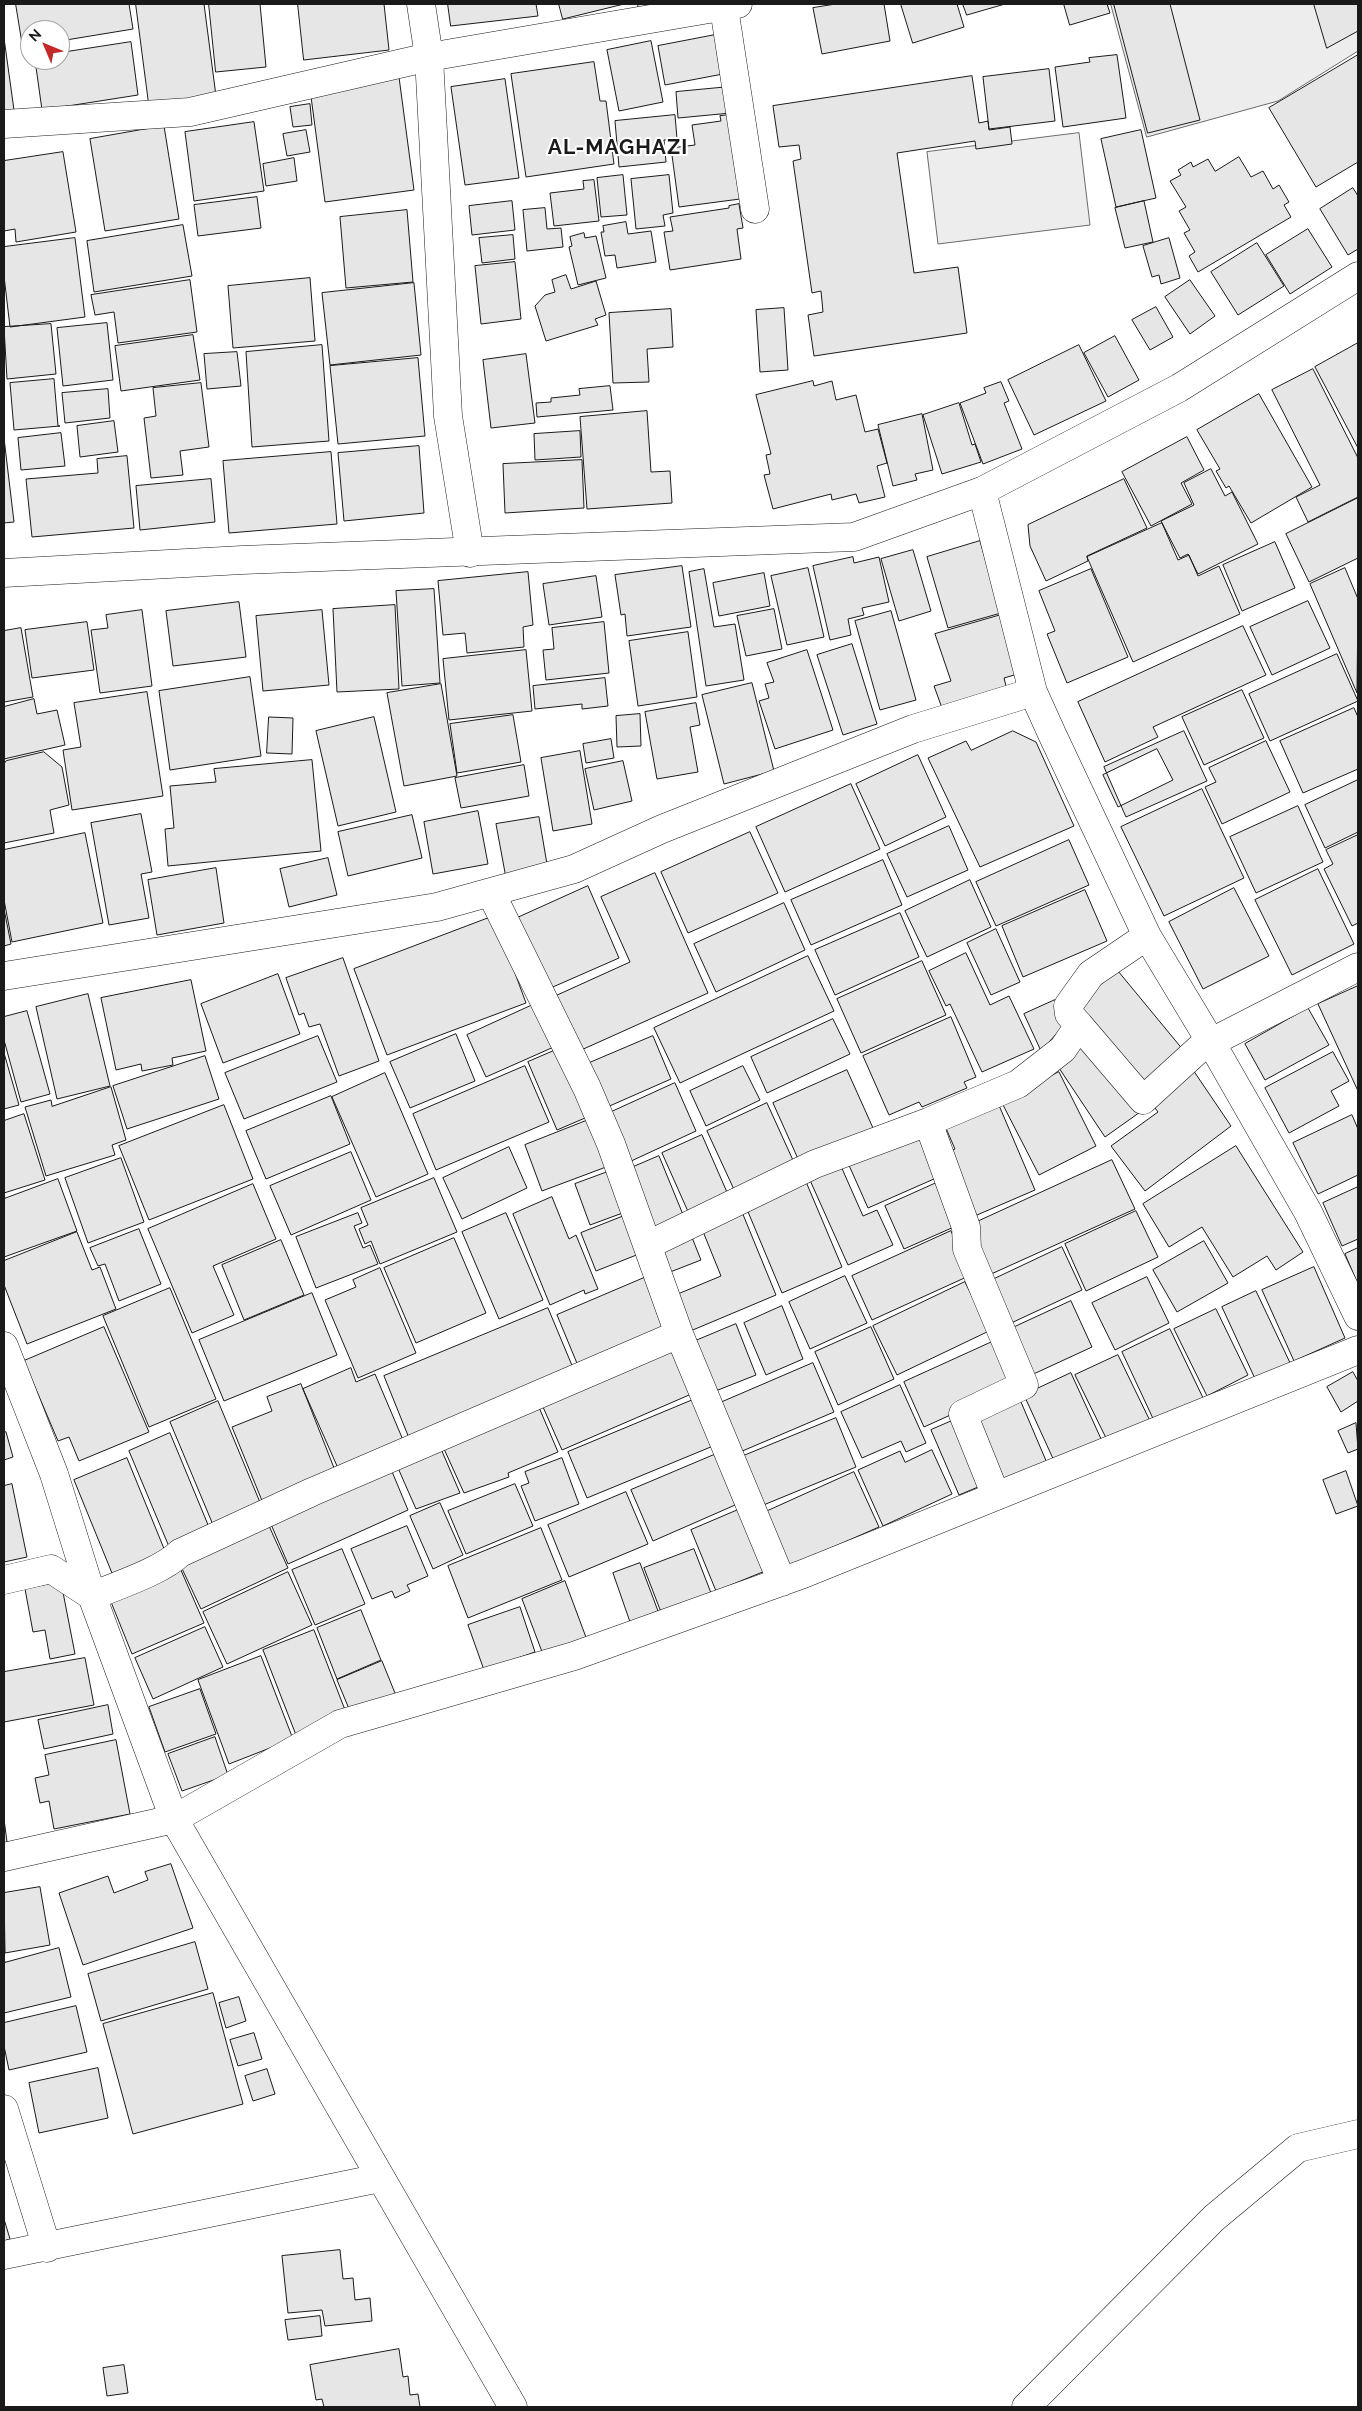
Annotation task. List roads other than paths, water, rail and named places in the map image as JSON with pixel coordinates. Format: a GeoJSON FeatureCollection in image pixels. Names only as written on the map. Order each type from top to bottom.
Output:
{"type":"FeatureCollection","features":[{"type":"Feature","properties":{"kind":"street"},"geometry":{"type":"LineString","coordinates":[[421,4],[429,57],[448,416],[470,553]]}},
{"type":"Feature","properties":{"kind":"street"},"geometry":{"type":"LineString","coordinates":[[4,124],[190,112],[429,57],[731,6],[755,209]]}},
{"type":"Feature","properties":{"kind":"street"},"geometry":{"type":"LineString","coordinates":[[4,573],[242,560],[470,553],[854,537],[982,491],[1179,388],[1358,276]]}},
{"type":"Feature","properties":{"kind":"street"},"geometry":{"type":"LineString","coordinates":[[982,491],[1033,692],[1148,936],[1308,1212],[1358,1316]]}},
{"type":"Feature","properties":{"kind":"street"},"geometry":{"type":"LineString","coordinates":[[4,976],[438,907],[491,893],[574,869],[662,829],[912,729],[1033,692]]}},
{"type":"Feature","properties":{"kind":"street"},"geometry":{"type":"LineString","coordinates":[[491,893],[587,1088],[611,1144],[680,1334],[782,1582]]}},
{"type":"Feature","properties":{"kind":"street"},"geometry":{"type":"LineString","coordinates":[[1148,936],[1091,974],[1068,1006],[1069,1014],[1143,1100],[1200,1048],[1212,1044],[1358,967]]}},
{"type":"Feature","properties":{"kind":"street"},"geometry":{"type":"LineString","coordinates":[[648,1245],[815,1164],[928,1122],[1018,1084],[1063,1049],[1078,1025]]}},
{"type":"Feature","properties":{"kind":"street"},"geometry":{"type":"LineString","coordinates":[[928,1122],[966,1227],[967,1249],[1024,1385],[964,1414],[996,1496]]}},
{"type":"Feature","properties":{"kind":"street"},"geometry":{"type":"LineString","coordinates":[[92,1596],[174,1560],[180,1553],[312,1492],[680,1334]]}},
{"type":"Feature","properties":{"kind":"street"},"geometry":{"type":"LineString","coordinates":[[4,1346],[54,1474],[92,1596],[174,1820],[513,2407]]}},
{"type":"Feature","properties":{"kind":"street"},"geometry":{"type":"LineString","coordinates":[[4,1856],[174,1820],[340,1724],[574,1656],[782,1582],[1358,1350]]}},
{"type":"Feature","properties":{"kind":"street"},"geometry":{"type":"LineString","coordinates":[[4,1580],[51,1569],[92,1596]]}},
{"type":"Feature","properties":{"kind":"street"},"geometry":{"type":"LineString","coordinates":[[4,2110],[47,2248]]}},
{"type":"Feature","properties":{"kind":"street"},"geometry":{"type":"LineString","coordinates":[[1026,2407],[1214,2218],[1290,2154],[1298,2148],[1358,2134]]}},
{"type":"Feature","properties":{"kind":"street"},"geometry":{"type":"LineString","coordinates":[[4,2255],[47,2248],[380,2178]]}},
{"type":"Feature","properties":{"kind":"district","name":"AL-MAGHAZI"},"geometry":{"type":"Point","coordinates":[618,148]}}]}
